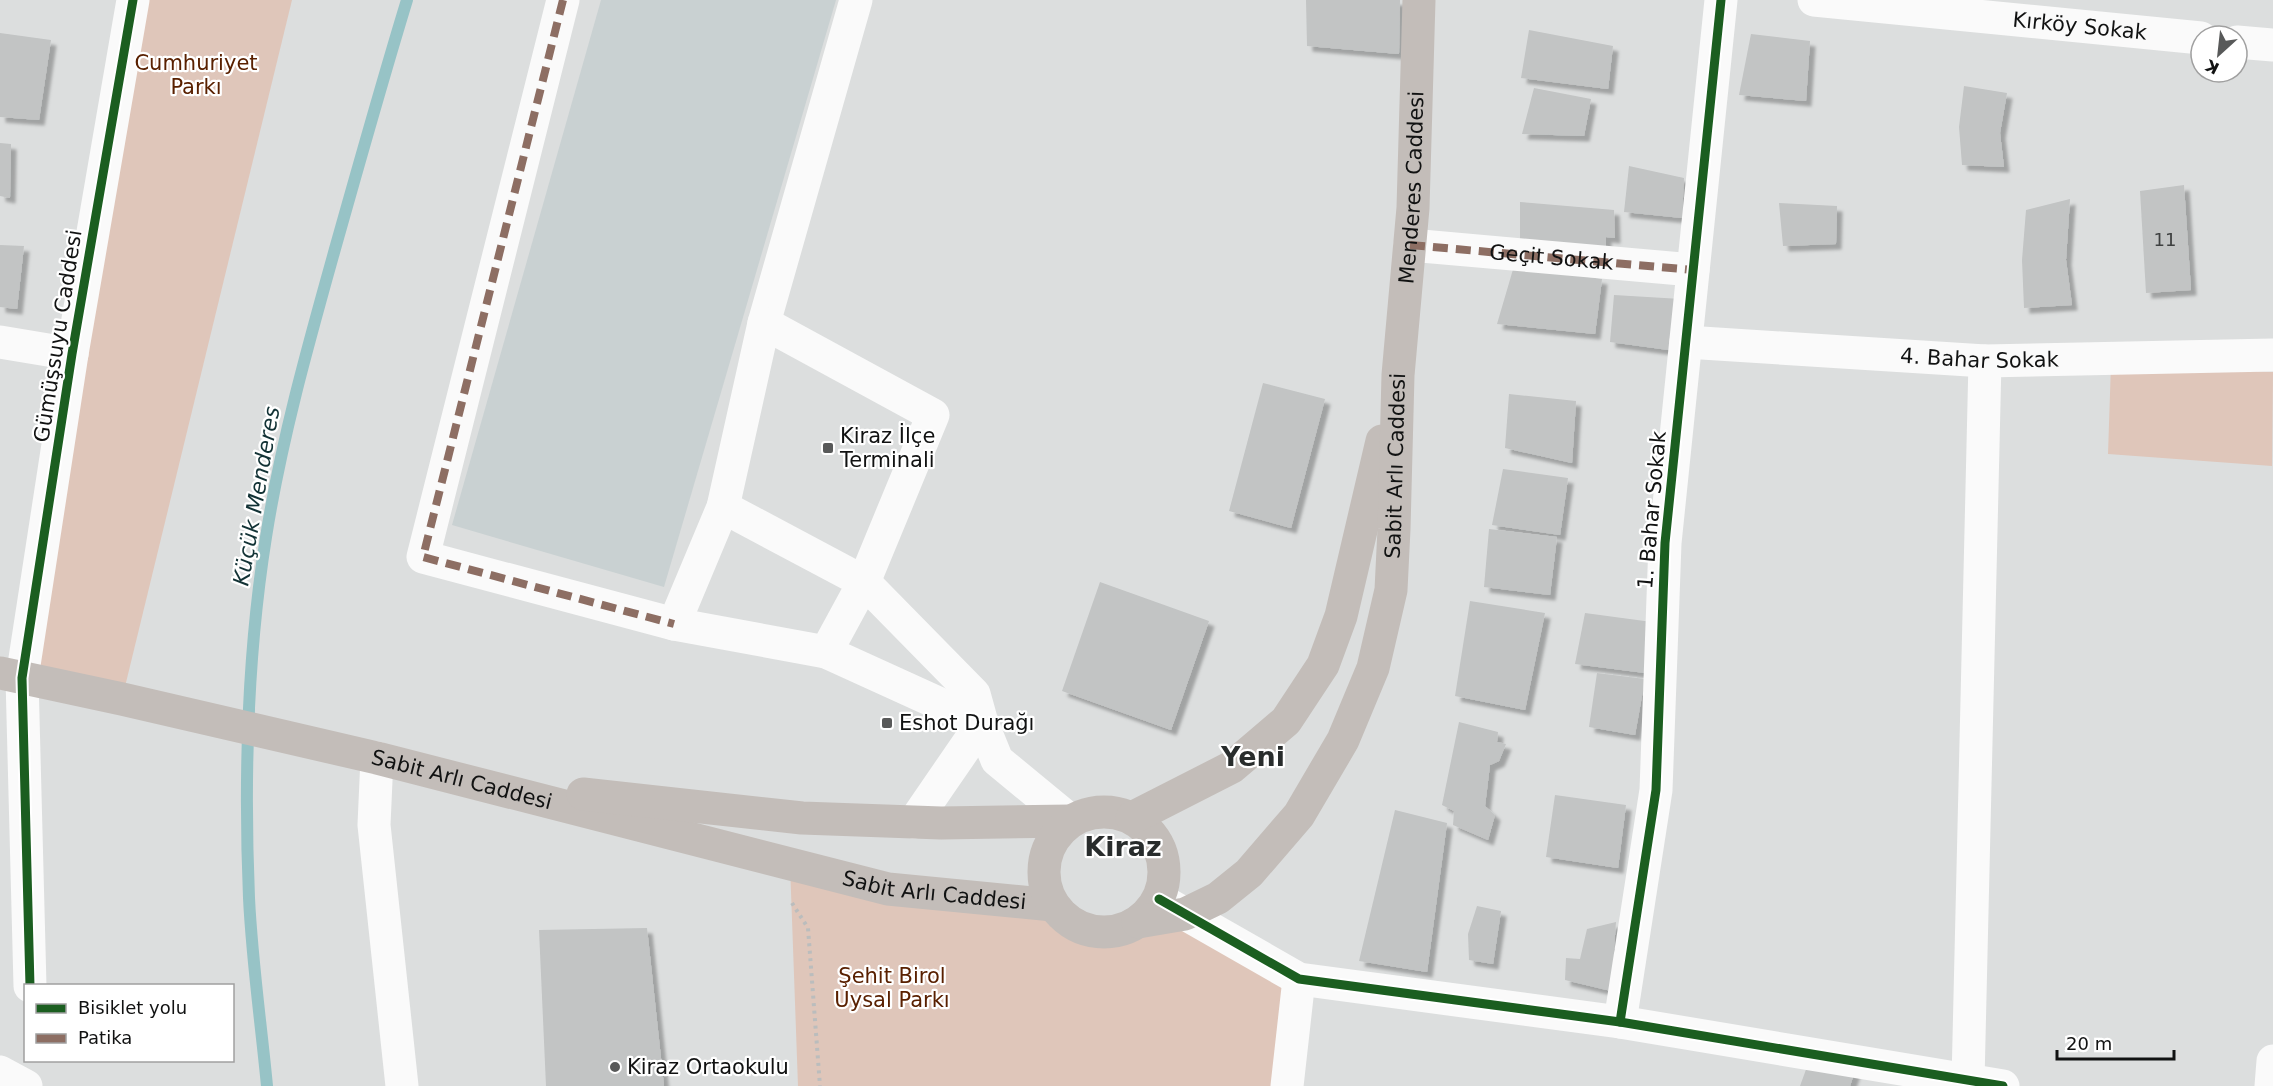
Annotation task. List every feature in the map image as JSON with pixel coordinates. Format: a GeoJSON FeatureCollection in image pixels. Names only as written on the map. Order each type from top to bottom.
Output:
{"type":"FeatureCollection","features":[{"type":"Feature","properties":{"kind":"main road","name":"Menderes Caddesi"},"geometry":{"type":"LineString","coordinates":[[1398,375],[1413,208],[1419,0]]}},
{"type":"Feature","properties":{"kind":"main road","name":"Sabit Arlı Caddesi"},"geometry":{"type":"LineString","coordinates":[[377,758],[556,790],[802,818],[914,822],[1071,821],[1096,811],[1132,818],[1232,766],[1286,721],[1323,665],[1341,616],[1398,375]]}},
{"type":"Feature","properties":{"kind":"main road","name":"Sabit Arlı Caddesi"},"geometry":{"type":"LineString","coordinates":[[1071,821],[1050,844],[1042,873],[1053,905],[1077,926],[1108,933],[1161,912],[1218,898],[1250,873],[1299,815],[1343,740],[1373,668],[1390,590],[1398,375]]}},
{"type":"Feature","properties":{"kind":"main road"},"geometry":{"type":"LineString","coordinates":[[11,676],[122,699],[377,758]]}},
{"type":"Feature","properties":{"kind":"main road","name":"Sabit Arlı Caddesi"},"geometry":{"type":"LineString","coordinates":[[377,758],[888,889],[1053,905]]}},
{"type":"Feature","properties":{"kind":"main road"},"geometry":{"type":"LineString","coordinates":[[1132,818],[1156,840],[1165,869],[1161,912]]}},
{"type":"Feature","properties":{"kind":"street","name":"Gümüşsuyu Caddesi"},"geometry":{"type":"LineString","coordinates":[[30,984],[11,676],[72,354],[133,0]]}},
{"type":"Feature","properties":{"kind":"street"},"geometry":{"type":"LineString","coordinates":[[563,0],[423,557],[674,624],[826,652],[982,723]]}},
{"type":"Feature","properties":{"kind":"street"},"geometry":{"type":"LineString","coordinates":[[674,624],[723,507],[764,323],[855,0]]}},
{"type":"Feature","properties":{"kind":"street","name":"1. Bahar Sokak"},"geometry":{"type":"LineString","coordinates":[[1620,1022],[1656,790],[1665,543],[1721,0]]}},
{"type":"Feature","properties":{"kind":"street","name":"Kırköy Sokak"},"geometry":{"type":"LineString","coordinates":[[1814,0],[1898,5],[2189,37]]}},
{"type":"Feature","properties":{"kind":"street"},"geometry":{"type":"LineString","coordinates":[[2249,43],[2273,45]]}},
{"type":"Feature","properties":{"kind":"street","name":"Geçit Sokak"},"geometry":{"type":"LineString","coordinates":[[1410,245],[1693,270]]}},
{"type":"Feature","properties":{"kind":"street"},"geometry":{"type":"LineString","coordinates":[[764,323],[933,415],[864,582],[826,652]]}},
{"type":"Feature","properties":{"kind":"street"},"geometry":{"type":"LineString","coordinates":[[0,342],[72,354]]}},
{"type":"Feature","properties":{"kind":"street","name":"4. Bahar Sokak"},"geometry":{"type":"LineString","coordinates":[[1686,342],[1985,361],[2273,355]]}},
{"type":"Feature","properties":{"kind":"street"},"geometry":{"type":"LineString","coordinates":[[1968,1081],[1985,361]]}},
{"type":"Feature","properties":{"kind":"street"},"geometry":{"type":"LineString","coordinates":[[723,507],[864,582],[974,694],[982,723],[997,759],[1071,821]]}},
{"type":"Feature","properties":{"kind":"street"},"geometry":{"type":"LineString","coordinates":[[914,822],[982,723]]}},
{"type":"Feature","properties":{"kind":"street"},"geometry":{"type":"LineString","coordinates":[[377,758],[374,825],[402,1086]]}},
{"type":"Feature","properties":{"kind":"street"},"geometry":{"type":"LineString","coordinates":[[1161,912],[1299,979],[1620,1022],[2003,1086]]}},
{"type":"Feature","properties":{"kind":"street"},"geometry":{"type":"LineString","coordinates":[[1287,1086],[1299,979]]}},
{"type":"Feature","properties":{"kind":"street"},"geometry":{"type":"LineString","coordinates":[[2271,1086],[2273,1061]]}},
{"type":"Feature","properties":{"kind":"street"},"geometry":{"type":"LineString","coordinates":[[31,1062],[32,1086]]}},
{"type":"Feature","properties":{"kind":"street"},"geometry":{"type":"LineString","coordinates":[[0,1072],[26,1086]]}},
{"type":"Feature","properties":{"kind":"path"},"geometry":{"type":"LineString","coordinates":[[789,898],[808,928],[820,1086]]}},
{"type":"Feature","properties":{"kind":"shaded area"},"geometry":{"type":"Polygon","coordinates":[[[601,0],[836,0],[664,587],[452,525],[601,0]]]}},
{"type":"Feature","properties":{"kind":"green space","name":"Cumhuriyet Parkı"},"geometry":{"type":"Polygon","coordinates":[[[133,0],[292,0],[122,699],[22,678],[133,0]]]}},
{"type":"Feature","properties":{"kind":"green space"},"geometry":{"type":"Polygon","coordinates":[[[2111,364],[2273,372],[2272,466],[2108,454],[2111,364]]]}},
{"type":"Feature","properties":{"kind":"green space","name":"Şehit Birol Uysal Parkı"},"geometry":{"type":"Polygon","coordinates":[[[790,864],[1053,905],[1077,926],[1108,933],[1138,922],[1185,914],[1299,979],[1287,1086],[798,1086],[790,864]]]}},
{"type":"Feature","properties":{"kind":"building"},"geometry":{"type":"Polygon","coordinates":[[[1306,0],[1400,0],[1399,54],[1307,46],[1306,0]]]}},
{"type":"Feature","properties":{"kind":"building"},"geometry":{"type":"Polygon","coordinates":[[[1529,30],[1613,46],[1608,89],[1521,78],[1529,30]]]}},
{"type":"Feature","properties":{"kind":"building"},"geometry":{"type":"Polygon","coordinates":[[[0,33],[51,40],[39,120],[0,117],[0,33]]]}},
{"type":"Feature","properties":{"kind":"building"},"geometry":{"type":"Polygon","coordinates":[[[1751,34],[1810,41],[1806,101],[1739,95],[1751,34]]]}},
{"type":"Feature","properties":{"kind":"building"},"geometry":{"type":"Polygon","coordinates":[[[1964,86],[2007,93],[2000,133],[2004,167],[1962,165],[1959,127],[1964,86]]]}},
{"type":"Feature","properties":{"kind":"building"},"geometry":{"type":"Polygon","coordinates":[[[1534,88],[1591,99],[1584,136],[1522,134],[1534,88]]]}},
{"type":"Feature","properties":{"kind":"building"},"geometry":{"type":"Polygon","coordinates":[[[0,143],[11,144],[10,198],[0,196],[0,143]]]}},
{"type":"Feature","properties":{"kind":"building"},"geometry":{"type":"Polygon","coordinates":[[[1629,166],[1684,178],[1682,218],[1624,212],[1629,166]]]}},
{"type":"Feature","properties":{"kind":"building"},"geometry":{"type":"Polygon","coordinates":[[[2184,185],[2191,290],[2146,293],[2140,191],[2184,185]]]}},
{"type":"Feature","properties":{"kind":"building"},"geometry":{"type":"Polygon","coordinates":[[[2070,199],[2066,260],[2072,305],[2024,308],[2022,260],[2026,210],[2070,199]]]}},
{"type":"Feature","properties":{"kind":"building"},"geometry":{"type":"Polygon","coordinates":[[[1520,202],[1614,210],[1615,238],[1606,237],[1606,249],[1520,245],[1520,202]]]}},
{"type":"Feature","properties":{"kind":"building"},"geometry":{"type":"Polygon","coordinates":[[[1779,203],[1837,206],[1836,244],[1783,246],[1779,203]]]}},
{"type":"Feature","properties":{"kind":"building"},"geometry":{"type":"Polygon","coordinates":[[[0,245],[24,246],[17,309],[0,307],[0,245]]]}},
{"type":"Feature","properties":{"kind":"building"},"geometry":{"type":"Polygon","coordinates":[[[1514,266],[1602,279],[1595,334],[1497,324],[1514,266]]]}},
{"type":"Feature","properties":{"kind":"building"},"geometry":{"type":"Polygon","coordinates":[[[1614,295],[1681,299],[1676,351],[1610,342],[1614,295]]]}},
{"type":"Feature","properties":{"kind":"building"},"geometry":{"type":"Polygon","coordinates":[[[1263,383],[1325,399],[1291,528],[1229,511],[1263,383]]]}},
{"type":"Feature","properties":{"kind":"building"},"geometry":{"type":"Polygon","coordinates":[[[1509,394],[1576,401],[1572,463],[1505,448],[1509,394]]]}},
{"type":"Feature","properties":{"kind":"building"},"geometry":{"type":"Polygon","coordinates":[[[1503,469],[1568,478],[1560,535],[1492,525],[1503,469]]]}},
{"type":"Feature","properties":{"kind":"building"},"geometry":{"type":"Polygon","coordinates":[[[1489,529],[1557,537],[1550,595],[1484,587],[1489,529]]]}},
{"type":"Feature","properties":{"kind":"building"},"geometry":{"type":"Polygon","coordinates":[[[1100,582],[1209,621],[1171,730],[1062,691],[1100,582]]]}},
{"type":"Feature","properties":{"kind":"building"},"geometry":{"type":"Polygon","coordinates":[[[1470,601],[1545,613],[1525,710],[1455,696],[1470,601]]]}},
{"type":"Feature","properties":{"kind":"building"},"geometry":{"type":"Polygon","coordinates":[[[1585,613],[1652,622],[1645,673],[1575,664],[1585,613]]]}},
{"type":"Feature","properties":{"kind":"building"},"geometry":{"type":"Polygon","coordinates":[[[1597,673],[1645,679],[1635,735],[1589,727],[1597,673]]]}},
{"type":"Feature","properties":{"kind":"building"},"geometry":{"type":"Polygon","coordinates":[[[1459,722],[1498,732],[1497,742],[1506,744],[1499,761],[1490,765],[1485,806],[1495,815],[1488,840],[1453,825],[1454,811],[1442,805],[1459,722]]]}},
{"type":"Feature","properties":{"kind":"building"},"geometry":{"type":"Polygon","coordinates":[[[1555,795],[1626,805],[1618,868],[1546,857],[1555,795]]]}},
{"type":"Feature","properties":{"kind":"building"},"geometry":{"type":"Polygon","coordinates":[[[1395,810],[1447,823],[1427,972],[1359,961],[1395,810]]]}},
{"type":"Feature","properties":{"kind":"building"},"geometry":{"type":"Polygon","coordinates":[[[1477,906],[1501,911],[1493,964],[1469,960],[1468,934],[1477,906]]]}},
{"type":"Feature","properties":{"kind":"building"},"geometry":{"type":"Polygon","coordinates":[[[1616,922],[1611,991],[1565,980],[1566,958],[1580,959],[1587,929],[1616,922]]]}},
{"type":"Feature","properties":{"kind":"building"},"geometry":{"type":"Polygon","coordinates":[[[647,928],[664,1086],[546,1086],[539,930],[647,928]]]}},
{"type":"Feature","properties":{"kind":"building"},"geometry":{"type":"Polygon","coordinates":[[[1808,1064],[1855,1071],[1850,1086],[1800,1086],[1808,1064]]]}},
{"type":"Feature","properties":{"kind":"waterway","name":"Küçük Menderes"},"geometry":{"type":"LineString","coordinates":[[267,1086],[252,945],[247,808],[248,717],[260,582],[272,501],[295,396],[407,0]]}},
{"type":"Feature","properties":{"kind":"marked path"},"geometry":{"type":"LineString","coordinates":[[563,0],[423,557],[674,624]]}},
{"type":"Feature","properties":{"kind":"marked path"},"geometry":{"type":"LineString","coordinates":[[1410,245],[1693,270]]}},
{"type":"Feature","properties":{"kind":"cycle path"},"geometry":{"type":"LineString","coordinates":[[30,984],[22,678],[72,354],[133,0]]}},
{"type":"Feature","properties":{"kind":"cycle path"},"geometry":{"type":"LineString","coordinates":[[1620,1022],[1656,790],[1665,543],[1721,0]]}},
{"type":"Feature","properties":{"kind":"cycle path"},"geometry":{"type":"LineString","coordinates":[[1159,899],[1299,979],[1620,1022],[2003,1086]]}},
{"type":"Feature","properties":{"kind":"place","name":"Kiraz İlçe Terminali"},"geometry":{"type":"Point","coordinates":[828,448]}},
{"type":"Feature","properties":{"kind":"place","name":"Eshot Durağı"},"geometry":{"type":"Point","coordinates":[887,723]}},
{"type":"Feature","properties":{"kind":"place","name":"Kiraz Ortaokulu"},"geometry":{"type":"Point","coordinates":[615,1067]}},
{"type":"Feature","properties":{"kind":"district","name":"Yeni"},"geometry":{"type":"Point","coordinates":[1253,757]}},
{"type":"Feature","properties":{"kind":"district","name":"Kiraz"},"geometry":{"type":"Point","coordinates":[1123,847]}}]}
